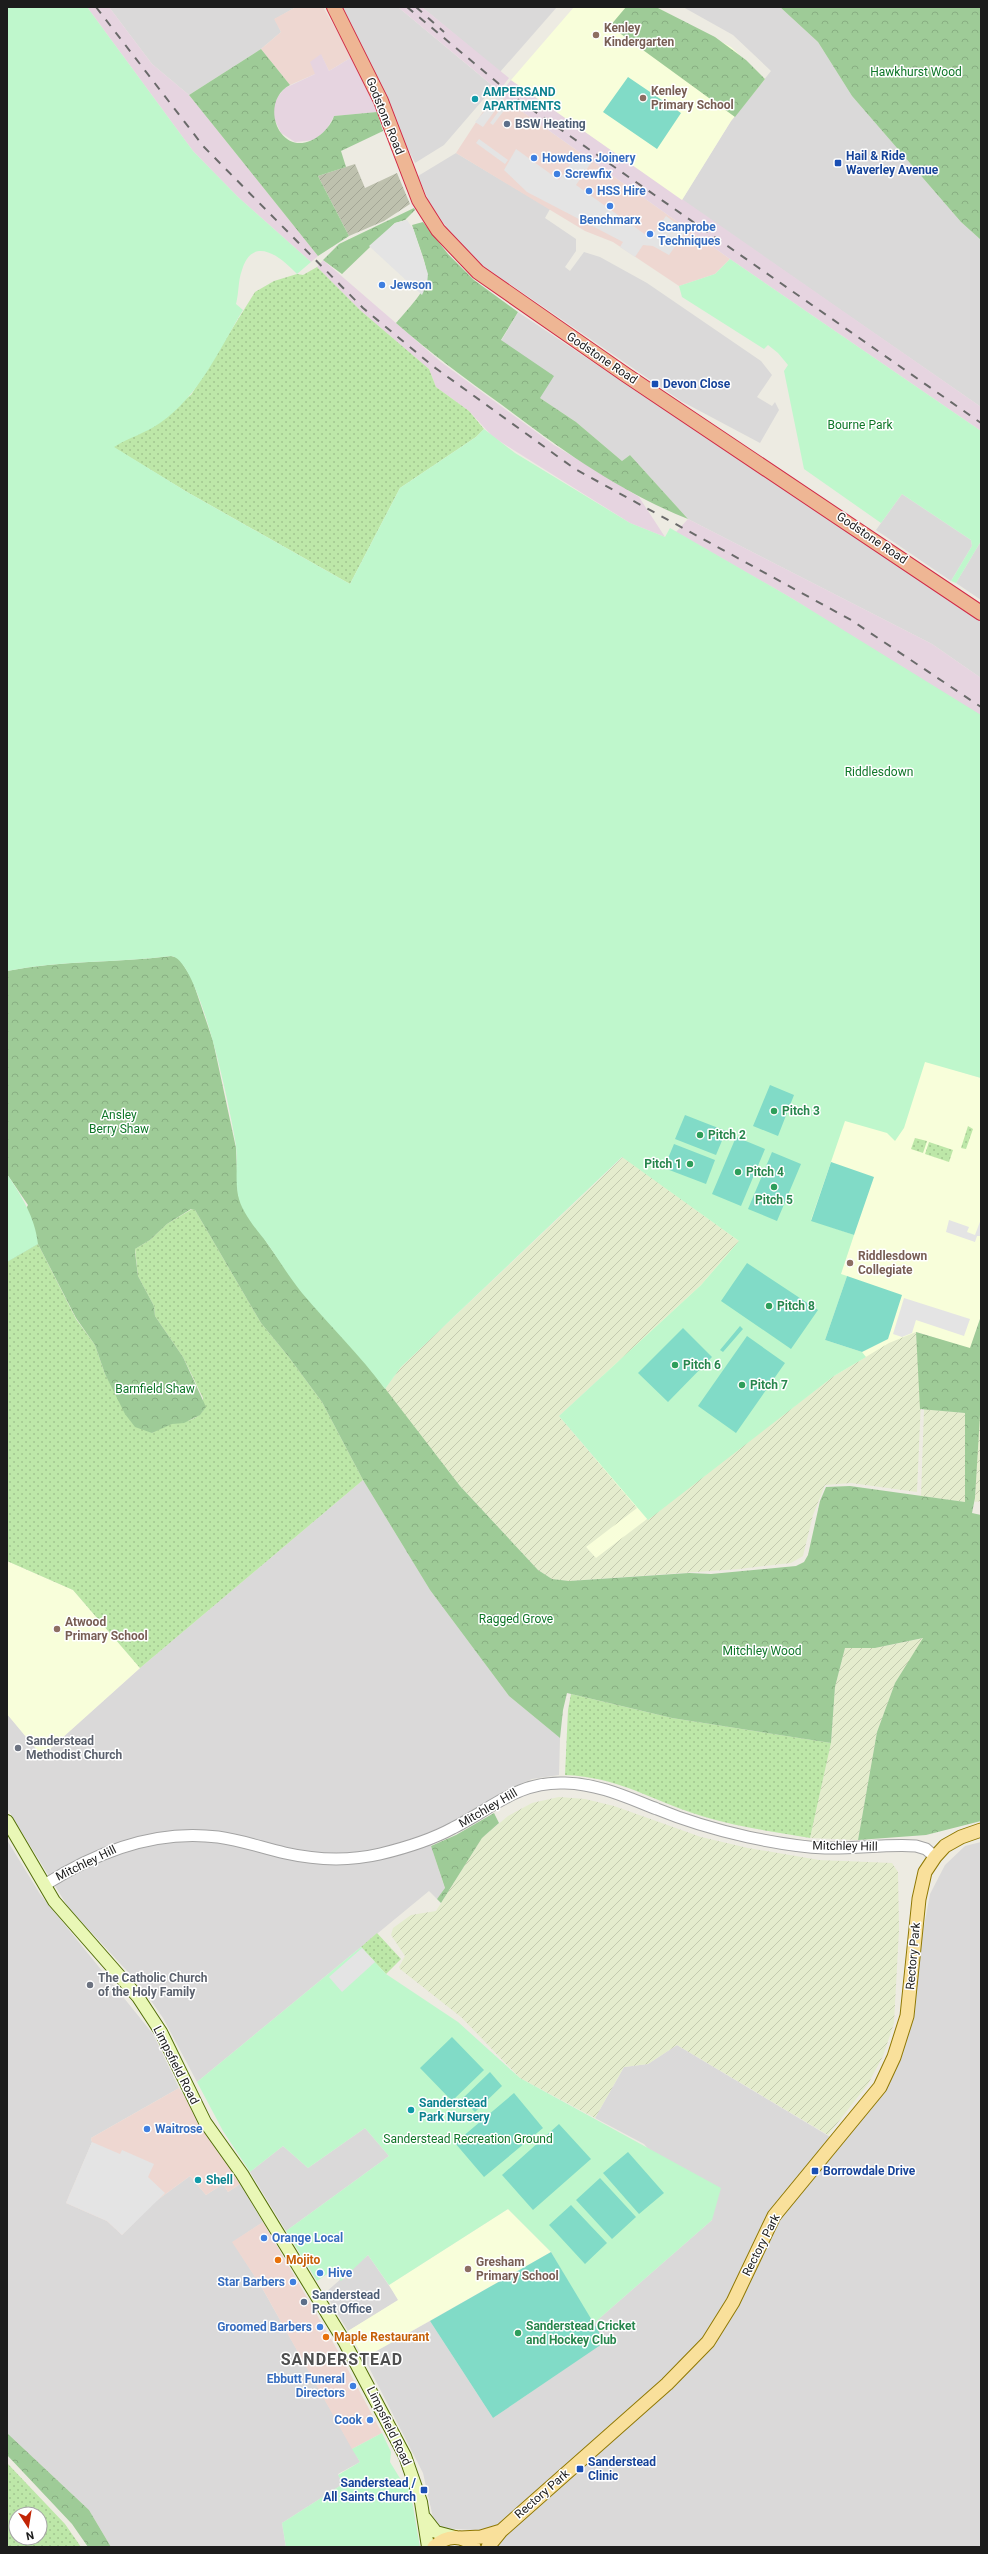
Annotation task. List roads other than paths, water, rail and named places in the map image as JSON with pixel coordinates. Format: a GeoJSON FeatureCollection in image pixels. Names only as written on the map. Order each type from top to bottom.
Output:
{"type":"FeatureCollection","features":[{"type":"Feature","properties":{"kind":"highway","name":"Godstone Road"},"geometry":{"type":"LineString","coordinates":[[334,7],[381,101],[419,200],[438,230],[478,272],[626,375],[981,613]]}},
{"type":"Feature","properties":{"kind":"main road","name":"Limpsfield Road"},"geometry":{"type":"LineString","coordinates":[[7,1821],[62,1911],[138,1997],[161,2032],[205,2122],[269,2216],[359,2368],[405,2456],[423,2514],[428,2547]]}},
{"type":"Feature","properties":{"kind":"main road","name":"Rectory Park"},"geometry":{"type":"LineString","coordinates":[[488,2547],[501,2531],[667,2384],[708,2342],[733,2302],[774,2216],[880,2087],[894,2057],[908,2016],[919,1898],[925,1872],[935,1857],[945,1846],[961,1837],[981,1830]]}},
{"type":"Feature","properties":{"kind":"main road","name":"Limpsfield Road"},"geometry":{"type":"LineString","coordinates":[[423,2514],[433,2530],[458,2538]]}},
{"type":"Feature","properties":{"kind":"main road","name":"Rectory Park"},"geometry":{"type":"LineString","coordinates":[[458,2538],[481,2537],[501,2531]]}},
{"type":"Feature","properties":{"kind":"main road"},"geometry":{"type":"LineString","coordinates":[[434,2547],[443,2540],[458,2538],[469,2542],[474,2547]]}},
{"type":"Feature","properties":{"kind":"street","name":"Mitchley Hill"},"geometry":{"type":"LineString","coordinates":[[46,1884],[71,1868],[112,1849],[152,1839],[180,1836],[219,1837],[286,1853],[320,1858],[352,1858],[378,1854],[404,1847],[453,1829],[521,1789],[562,1783],[586,1784],[620,1793],[657,1809],[704,1826],[752,1838],[824,1848],[916,1846],[926,1849],[935,1857]]}},
{"type":"Feature","properties":{"kind":"railway"},"geometry":{"type":"LineString","coordinates":[[96,7],[204,147],[363,308],[434,367],[575,469],[851,620],[981,707]]}},
{"type":"Feature","properties":{"kind":"railway"},"geometry":{"type":"LineString","coordinates":[[407,7],[517,99],[981,423]]}},
{"type":"Feature","properties":{"kind":"railway"},"geometry":{"type":"LineString","coordinates":[[416,7],[444,32]]}},
{"type":"Feature","properties":{"kind":"place","name":"Kenley Kindergarten"},"geometry":{"type":"Point","coordinates":[596,35]}},
{"type":"Feature","properties":{"kind":"place","name":"Kenley Primary School"},"geometry":{"type":"Point","coordinates":[643,98]}},
{"type":"Feature","properties":{"kind":"place","name":"AMPERSAND APARTMENTS"},"geometry":{"type":"Point","coordinates":[475,99]}},
{"type":"Feature","properties":{"kind":"place","name":"BSW Heating"},"geometry":{"type":"Point","coordinates":[507,124]}},
{"type":"Feature","properties":{"kind":"place","name":"Howdens Joinery"},"geometry":{"type":"Point","coordinates":[534,158]}},
{"type":"Feature","properties":{"kind":"place","name":"Hail & Ride Waverley Avenue"},"geometry":{"type":"Point","coordinates":[838,163]}},
{"type":"Feature","properties":{"kind":"place","name":"Screwfix"},"geometry":{"type":"Point","coordinates":[557,174]}},
{"type":"Feature","properties":{"kind":"place","name":"HSS Hire"},"geometry":{"type":"Point","coordinates":[589,191]}},
{"type":"Feature","properties":{"kind":"place","name":"Benchmarx"},"geometry":{"type":"Point","coordinates":[610,206]}},
{"type":"Feature","properties":{"kind":"place","name":"Scanprobe Techniques"},"geometry":{"type":"Point","coordinates":[650,234]}},
{"type":"Feature","properties":{"kind":"place","name":"Jewson"},"geometry":{"type":"Point","coordinates":[382,285]}},
{"type":"Feature","properties":{"kind":"place","name":"Devon Close"},"geometry":{"type":"Point","coordinates":[655,384]}},
{"type":"Feature","properties":{"kind":"place","name":"Pitch 3"},"geometry":{"type":"Point","coordinates":[774,1111]}},
{"type":"Feature","properties":{"kind":"place","name":"Pitch 2"},"geometry":{"type":"Point","coordinates":[700,1135]}},
{"type":"Feature","properties":{"kind":"place","name":"Pitch 1"},"geometry":{"type":"Point","coordinates":[690,1164]}},
{"type":"Feature","properties":{"kind":"place","name":"Pitch 4"},"geometry":{"type":"Point","coordinates":[738,1172]}},
{"type":"Feature","properties":{"kind":"place","name":"Pitch 5"},"geometry":{"type":"Point","coordinates":[774,1187]}},
{"type":"Feature","properties":{"kind":"place","name":"Riddlesdown Collegiate"},"geometry":{"type":"Point","coordinates":[850,1263]}},
{"type":"Feature","properties":{"kind":"place","name":"Pitch 8"},"geometry":{"type":"Point","coordinates":[769,1306]}},
{"type":"Feature","properties":{"kind":"place","name":"Pitch 6"},"geometry":{"type":"Point","coordinates":[675,1365]}},
{"type":"Feature","properties":{"kind":"place","name":"Pitch 7"},"geometry":{"type":"Point","coordinates":[742,1385]}},
{"type":"Feature","properties":{"kind":"place","name":"Atwood Primary School"},"geometry":{"type":"Point","coordinates":[57,1629]}},
{"type":"Feature","properties":{"kind":"place","name":"Sanderstead Methodist Church"},"geometry":{"type":"Point","coordinates":[18,1748]}},
{"type":"Feature","properties":{"kind":"place","name":"The Catholic Church of the Holy Family"},"geometry":{"type":"Point","coordinates":[90,1985]}},
{"type":"Feature","properties":{"kind":"place","name":"Sanderstead Park Nursery"},"geometry":{"type":"Point","coordinates":[411,2110]}},
{"type":"Feature","properties":{"kind":"place","name":"Waitrose"},"geometry":{"type":"Point","coordinates":[147,2129]}},
{"type":"Feature","properties":{"kind":"place","name":"Borrowdale Drive"},"geometry":{"type":"Point","coordinates":[815,2171]}},
{"type":"Feature","properties":{"kind":"place","name":"Shell"},"geometry":{"type":"Point","coordinates":[198,2180]}},
{"type":"Feature","properties":{"kind":"place","name":"Orange Local"},"geometry":{"type":"Point","coordinates":[264,2238]}},
{"type":"Feature","properties":{"kind":"place","name":"Mojito"},"geometry":{"type":"Point","coordinates":[278,2260]}},
{"type":"Feature","properties":{"kind":"place","name":"Gresham Primary School"},"geometry":{"type":"Point","coordinates":[468,2269]}},
{"type":"Feature","properties":{"kind":"place","name":"Hive"},"geometry":{"type":"Point","coordinates":[320,2273]}},
{"type":"Feature","properties":{"kind":"place","name":"Star Barbers"},"geometry":{"type":"Point","coordinates":[293,2282]}},
{"type":"Feature","properties":{"kind":"place","name":"Sanderstead Post Office"},"geometry":{"type":"Point","coordinates":[304,2302]}},
{"type":"Feature","properties":{"kind":"place","name":"Groomed Barbers"},"geometry":{"type":"Point","coordinates":[320,2327]}},
{"type":"Feature","properties":{"kind":"place","name":"Sanderstead Cricket and Hockey Club"},"geometry":{"type":"Point","coordinates":[518,2333]}},
{"type":"Feature","properties":{"kind":"place","name":"Maple Restaurant"},"geometry":{"type":"Point","coordinates":[326,2337]}},
{"type":"Feature","properties":{"kind":"place","name":"Ebbutt Funeral Directors"},"geometry":{"type":"Point","coordinates":[353,2386]}},
{"type":"Feature","properties":{"kind":"place","name":"Cook"},"geometry":{"type":"Point","coordinates":[370,2420]}},
{"type":"Feature","properties":{"kind":"place","name":"Sanderstead Clinic"},"geometry":{"type":"Point","coordinates":[580,2469]}},
{"type":"Feature","properties":{"kind":"place","name":"Sanderstead / All Saints Church"},"geometry":{"type":"Point","coordinates":[424,2490]}},
{"type":"Feature","properties":{"kind":"district","name":"SANDERSTEAD"},"geometry":{"type":"Point","coordinates":[342,2359]}},
{"type":"Feature","properties":{"kind":"park label","name":"Hawkhurst Wood"},"geometry":{"type":"Point","coordinates":[916,72]}},
{"type":"Feature","properties":{"kind":"park label","name":"Bourne Park"},"geometry":{"type":"Point","coordinates":[860,425]}},
{"type":"Feature","properties":{"kind":"park label","name":"Riddlesdown"},"geometry":{"type":"Point","coordinates":[879,772]}},
{"type":"Feature","properties":{"kind":"park label","name":"Ansley Berry Shaw"},"geometry":{"type":"Point","coordinates":[119,1122]}},
{"type":"Feature","properties":{"kind":"park label","name":"Barnfield Shaw"},"geometry":{"type":"Point","coordinates":[155,1389]}},
{"type":"Feature","properties":{"kind":"park label","name":"Ragged Grove"},"geometry":{"type":"Point","coordinates":[516,1619]}},
{"type":"Feature","properties":{"kind":"park label","name":"Mitchley Wood"},"geometry":{"type":"Point","coordinates":[762,1651]}},
{"type":"Feature","properties":{"kind":"park label","name":"Sanderstead Recreation Ground"},"geometry":{"type":"Point","coordinates":[468,2139]}}]}
